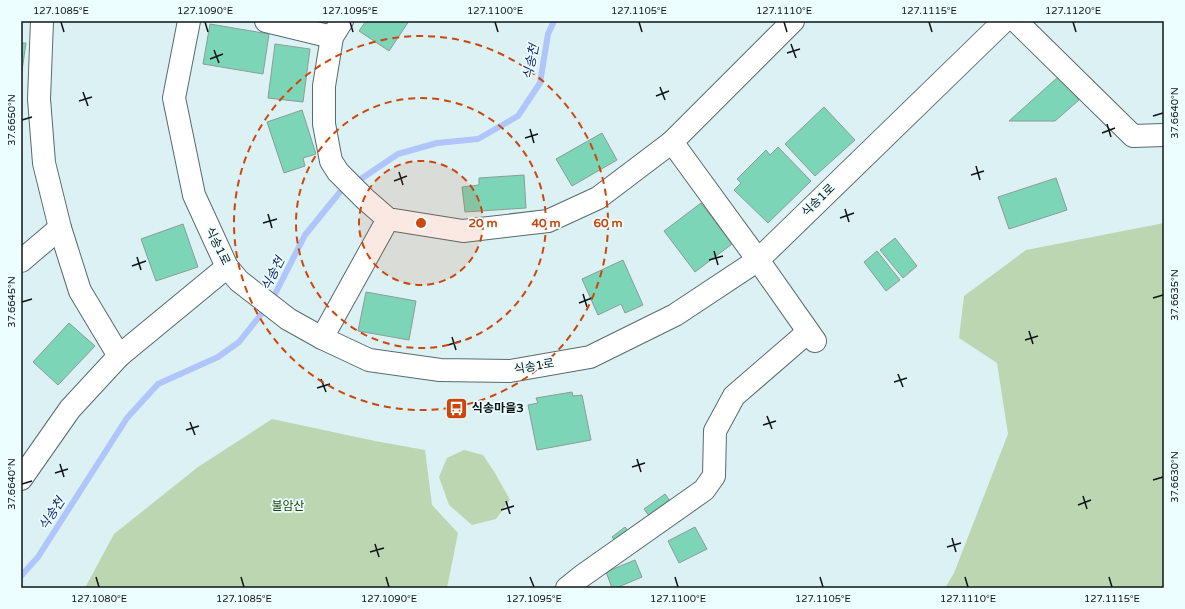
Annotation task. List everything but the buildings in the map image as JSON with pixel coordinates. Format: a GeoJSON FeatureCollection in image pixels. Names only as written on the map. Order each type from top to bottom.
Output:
{"type":"FeatureCollection","features":[{"type":"Feature","properties":{"kind":"street"},"geometry":{"type":"LineString","coordinates":[[42,21],[39,99],[44,163],[60,228],[80,292],[119,356]]}},
{"type":"Feature","properties":{"kind":"street","name":"식송1로"},"geometry":{"type":"LineString","coordinates":[[189,21],[174,98],[194,195],[227,267],[238,281],[282,314],[322,338],[369,360],[440,370],[510,371],[590,357],[675,315],[758,260],[1004,21]]}},
{"type":"Feature","properties":{"kind":"street"},"geometry":{"type":"LineString","coordinates":[[266,21],[337,29],[324,86],[324,124],[331,160],[338,172],[388,219],[463,231],[548,221],[598,198],[672,142],[793,21]]}},
{"type":"Feature","properties":{"kind":"street"},"geometry":{"type":"LineString","coordinates":[[1016,21],[1133,136],[1164,136]]}},
{"type":"Feature","properties":{"kind":"street"},"geometry":{"type":"LineString","coordinates":[[567,588],[704,490],[714,476],[715,431],[734,396],[811,337],[758,260],[672,142]]}},
{"type":"Feature","properties":{"kind":"street"},"geometry":{"type":"LineString","coordinates":[[322,338],[388,219]]}},
{"type":"Feature","properties":{"kind":"street"},"geometry":{"type":"LineString","coordinates":[[21,261],[60,228]]}},
{"type":"Feature","properties":{"kind":"street"},"geometry":{"type":"LineString","coordinates":[[22,475],[70,409],[119,356],[227,267]]}},
{"type":"Feature","properties":{"kind":"green space"},"geometry":{"type":"Polygon","coordinates":[[[1164,223],[1164,588],[945,588],[954,573],[1008,434],[997,363],[959,338],[964,296],[1026,250],[1164,223]]]}},
{"type":"Feature","properties":{"kind":"green space","name":"불암산"},"geometry":{"type":"Polygon","coordinates":[[[272,419],[425,450],[432,505],[458,533],[447,588],[85,588],[114,534],[198,467],[272,419]]]}},
{"type":"Feature","properties":{"kind":"green space"},"geometry":{"type":"Polygon","coordinates":[[[464,450],[483,455],[510,500],[496,519],[472,525],[449,505],[439,477],[447,458],[464,450]]]}},
{"type":"Feature","properties":{"kind":"waterway","name":"식송천"},"geometry":{"type":"LineString","coordinates":[[355,183],[398,154],[437,143],[478,139],[518,116],[540,83],[548,34],[554,21]]}},
{"type":"Feature","properties":{"kind":"waterway","name":"식송천"},"geometry":{"type":"LineString","coordinates":[[21,576],[38,557],[127,418],[158,384],[218,357],[239,342],[271,302],[305,235],[340,192],[347,188]]}},
{"type":"Feature","properties":{"kind":"place","name":"식송마을3"},"geometry":{"type":"Point","coordinates":[457,408]}}]}
